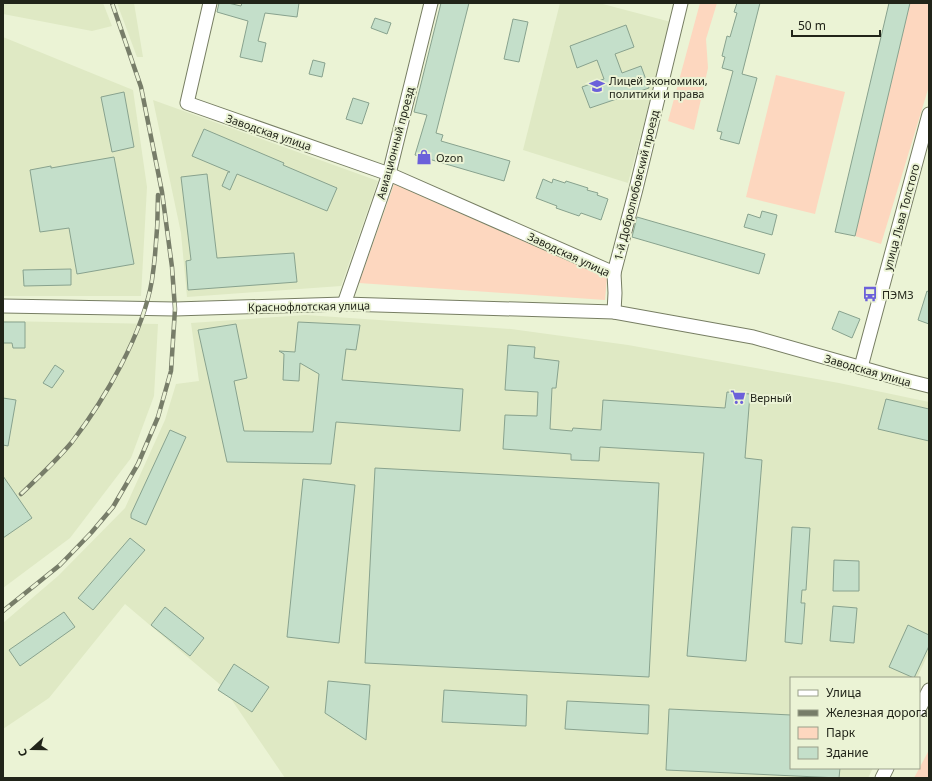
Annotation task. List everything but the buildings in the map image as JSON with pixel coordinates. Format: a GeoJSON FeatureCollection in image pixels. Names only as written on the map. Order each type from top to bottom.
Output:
{"type":"FeatureCollection","features":[{"type":"Feature","properties":{"kind":"street","name":"Заводская улица"},"geometry":{"type":"LineString","coordinates":[[210,3],[188,103],[389,174],[614,273],[614,312],[753,337],[929,386]]}},
{"type":"Feature","properties":{"kind":"street","name":"Авиационный проезд"},"geometry":{"type":"LineString","coordinates":[[344,304],[389,174],[431,3]]}},
{"type":"Feature","properties":{"kind":"street","name":"1-й Добролюбовский проезд"},"geometry":{"type":"LineString","coordinates":[[614,273],[638,182],[681,3]]}},
{"type":"Feature","properties":{"kind":"street","name":"улица Льва Толстого"},"geometry":{"type":"LineString","coordinates":[[861,367],[929,114]]}},
{"type":"Feature","properties":{"kind":"street","name":"Краснофлотская улица"},"geometry":{"type":"LineString","coordinates":[[3,306],[175,309],[344,304],[614,312]]}},
{"type":"Feature","properties":{"kind":"street"},"geometry":{"type":"LineString","coordinates":[[920,707],[929,690]]}},
{"type":"Feature","properties":{"kind":"street"},"geometry":{"type":"LineString","coordinates":[[882,778],[887,769]]}},
{"type":"Feature","properties":{"kind":"shaded area"},"geometry":{"type":"Polygon","coordinates":[[[3,3],[103,3],[112,26],[92,31],[3,14],[3,3]]]}},
{"type":"Feature","properties":{"kind":"shaded area"},"geometry":{"type":"Polygon","coordinates":[[[117,3],[134,3],[143,57],[137,57],[117,3]]]}},
{"type":"Feature","properties":{"kind":"shaded area","name":"Лицей экономики, политики и права"},"geometry":{"type":"Polygon","coordinates":[[[560,3],[599,3],[671,22],[628,183],[523,150],[560,3]]]}},
{"type":"Feature","properties":{"kind":"shaded area"},"geometry":{"type":"Polygon","coordinates":[[[3,37],[133,90],[147,187],[141,296],[3,296],[3,37]]]}},
{"type":"Feature","properties":{"kind":"shaded area"},"geometry":{"type":"Polygon","coordinates":[[[153,100],[378,181],[341,286],[187,297],[181,233],[153,100]]]}},
{"type":"Feature","properties":{"kind":"shaded area"},"geometry":{"type":"Polygon","coordinates":[[[306,315],[511,329],[628,345],[839,383],[929,402],[929,652],[917,677],[790,677],[790,769],[872,769],[868,778],[285,778],[223,687],[125,604],[49,698],[3,729],[3,623],[58,576],[125,508],[165,420],[176,384],[199,381],[191,323],[306,315]]]}},
{"type":"Feature","properties":{"kind":"shaded area"},"geometry":{"type":"Polygon","coordinates":[[[3,321],[158,324],[154,396],[131,458],[70,538],[3,588],[3,321]]]}},
{"type":"Feature","properties":{"kind":"green space"},"geometry":{"type":"Polygon","coordinates":[[[700,3],[717,3],[706,39],[708,68],[694,130],[668,121],[700,3]]]}},
{"type":"Feature","properties":{"kind":"green space"},"geometry":{"type":"Polygon","coordinates":[[[910,3],[929,3],[929,86],[881,244],[855,236],[910,3]]]}},
{"type":"Feature","properties":{"kind":"green space"},"geometry":{"type":"Polygon","coordinates":[[[776,75],[845,92],[815,214],[746,197],[776,75]]]}},
{"type":"Feature","properties":{"kind":"green space"},"geometry":{"type":"Polygon","coordinates":[[[394,184],[607,278],[605,300],[359,283],[394,184]]]}},
{"type":"Feature","properties":{"kind":"green space"},"geometry":{"type":"Polygon","coordinates":[[[929,750],[929,778],[914,778],[929,750]]]}},
{"type":"Feature","properties":{"kind":"railway"},"geometry":{"type":"LineString","coordinates":[[3,611],[60,565],[91,533],[113,507],[138,464],[158,417],[171,371],[175,309],[172,267],[162,192],[141,87],[112,3]]}},
{"type":"Feature","properties":{"kind":"railway"},"geometry":{"type":"LineString","coordinates":[[21,494],[54,462],[85,425],[121,365],[131,344],[147,301],[152,280],[158,217],[158,195]]}},
{"type":"Feature","properties":{"kind":"place","name":"Лицей экономики, политики и права"},"geometry":{"type":"Point","coordinates":[597,86]}},
{"type":"Feature","properties":{"kind":"place","name":"Ozon"},"geometry":{"type":"Point","coordinates":[424,157]}},
{"type":"Feature","properties":{"kind":"place","name":"ПЭМЗ"},"geometry":{"type":"Point","coordinates":[870,294]}},
{"type":"Feature","properties":{"kind":"place","name":"Верный"},"geometry":{"type":"Point","coordinates":[738,397]}}]}
